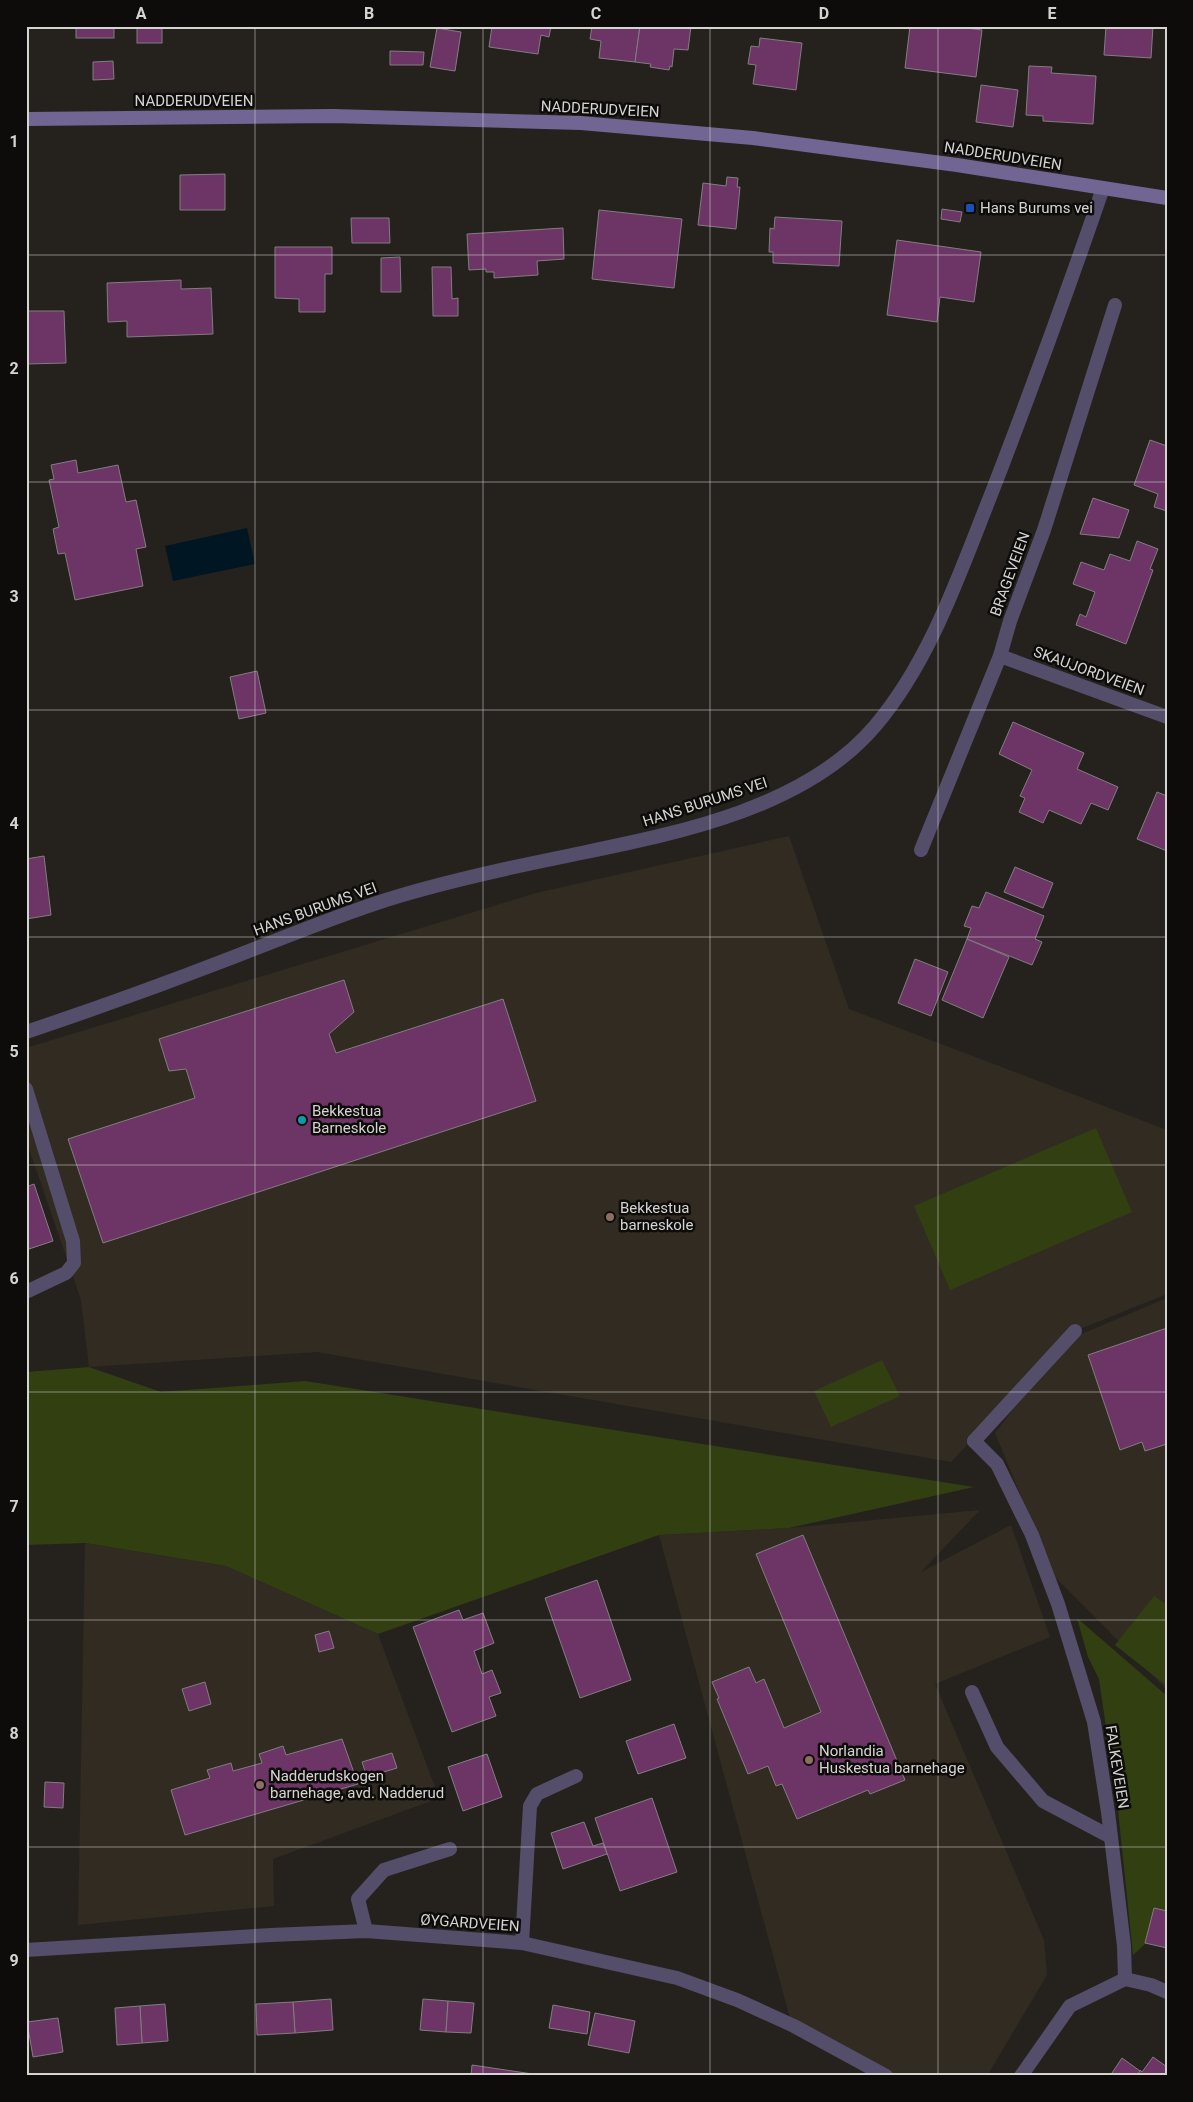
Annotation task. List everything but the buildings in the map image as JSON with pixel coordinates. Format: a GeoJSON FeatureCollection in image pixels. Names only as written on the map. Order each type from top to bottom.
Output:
{"type":"FeatureCollection","features":[{"type":"Feature","properties":{"kind":"main road","name":"NADDERUDVEIEN"},"geometry":{"type":"LineString","coordinates":[[26,119],[333,116],[581,122],[753,138],[957,165],[1167,198]]}},
{"type":"Feature","properties":{"kind":"street","name":"HANS BURUMS VEI"},"geometry":{"type":"LineString","coordinates":[[26,1032],[129,996],[336,916],[395,897],[661,835],[753,808],[796,788],[840,761],[874,727],[905,686],[938,624],[958,579],[1029,395],[1103,188]]}},
{"type":"Feature","properties":{"kind":"street","name":"BRAGEVEIEN"},"geometry":{"type":"LineString","coordinates":[[921,850],[1000,656],[1010,621],[1044,530],[1115,305]]}},
{"type":"Feature","properties":{"kind":"street","name":"SKAUJORDVEIEN"},"geometry":{"type":"LineString","coordinates":[[1000,656],[1167,717]]}},
{"type":"Feature","properties":{"kind":"street"},"geometry":{"type":"LineString","coordinates":[[26,1089],[74,1241],[74,1263],[66,1273],[26,1292]]}},
{"type":"Feature","properties":{"kind":"street","name":"FALKEVEIEN"},"geometry":{"type":"LineString","coordinates":[[1075,1331],[974,1441],[997,1464],[1012,1491],[1032,1536],[1058,1604],[1094,1722],[1108,1812],[1109,1836],[1124,1946],[1124,1979]]}},
{"type":"Feature","properties":{"kind":"street"},"geometry":{"type":"LineString","coordinates":[[972,1692],[997,1747],[1043,1801],[1109,1836]]}},
{"type":"Feature","properties":{"kind":"street"},"geometry":{"type":"LineString","coordinates":[[522,1943],[530,1806],[537,1794],[576,1776]]}},
{"type":"Feature","properties":{"kind":"street"},"geometry":{"type":"LineString","coordinates":[[366,1932],[358,1899],[384,1870],[450,1849]]}},
{"type":"Feature","properties":{"kind":"street","name":"ØYGARDVEIEN"},"geometry":{"type":"LineString","coordinates":[[26,1950],[271,1935],[366,1932],[522,1943],[677,1978],[737,2000],[794,2026],[886,2076]]}},
{"type":"Feature","properties":{"kind":"street"},"geometry":{"type":"LineString","coordinates":[[1020,2076],[1070,2006],[1124,1979],[1150,1985],[1167,1992]]}},
{"type":"Feature","properties":{"kind":"shaded area","name":"Bekkestua barneskole"},"geometry":{"type":"Polygon","coordinates":[[[789,836],[849,1009],[1167,1130],[1167,1294],[1075,1331],[1067,1340],[1167,1298],[1167,1690],[1054,1576],[995,1433],[1064,1343],[951,1462],[317,1352],[89,1367],[81,1300],[26,1140],[26,1048],[536,893],[789,836]]]}},
{"type":"Feature","properties":{"kind":"shaded area"},"geometry":{"type":"Polygon","coordinates":[[[980,1510],[921,1572],[1011,1525],[1050,1637],[935,1684],[1044,1940],[1047,1975],[987,2076],[892,2076],[790,2018],[659,1535],[789,1528],[980,1510]]]}},
{"type":"Feature","properties":{"kind":"shaded area"},"geometry":{"type":"Polygon","coordinates":[[[85,1543],[226,1566],[378,1634],[439,1798],[273,1859],[274,1906],[78,1925],[85,1543]]]}},
{"type":"Feature","properties":{"kind":"green space"},"geometry":{"type":"Polygon","coordinates":[[[1096,1128],[1132,1212],[950,1290],[914,1206],[1096,1128]]]}},
{"type":"Feature","properties":{"kind":"green space"},"geometry":{"type":"Polygon","coordinates":[[[882,1360],[900,1396],[831,1427],[814,1391],[882,1360]]]}},
{"type":"Feature","properties":{"kind":"green space"},"geometry":{"type":"Polygon","coordinates":[[[89,1367],[161,1392],[305,1381],[974,1487],[789,1528],[659,1535],[378,1634],[226,1566],[85,1543],[26,1545],[26,1372],[89,1367]]]}},
{"type":"Feature","properties":{"kind":"green space"},"geometry":{"type":"Polygon","coordinates":[[[1154,1596],[1167,1605],[1167,1686],[1115,1645],[1154,1596]]]}},
{"type":"Feature","properties":{"kind":"green space"},"geometry":{"type":"Polygon","coordinates":[[[1077,1618],[1167,1696],[1167,1924],[1133,1955],[1118,1810],[1099,1679],[1088,1657],[1077,1618]]]}},
{"type":"Feature","properties":{"kind":"water"},"geometry":{"type":"Polygon","coordinates":[[[247,528],[255,564],[173,581],[165,546],[247,528]]]}},
{"type":"Feature","properties":{"kind":"place","name":"Hans Burums vei"},"geometry":{"type":"Point","coordinates":[970,208]}},
{"type":"Feature","properties":{"kind":"place","name":"Bekkestua Barneskole"},"geometry":{"type":"Point","coordinates":[302,1120]}},
{"type":"Feature","properties":{"kind":"place","name":"Bekkestua barneskole"},"geometry":{"type":"Point","coordinates":[610,1217]}},
{"type":"Feature","properties":{"kind":"place","name":"Norlandia Huskestua barnehage"},"geometry":{"type":"Point","coordinates":[809,1760]}},
{"type":"Feature","properties":{"kind":"place","name":"Nadderudskogen barnehage, avd. Nadderud"},"geometry":{"type":"Point","coordinates":[260,1785]}}]}
